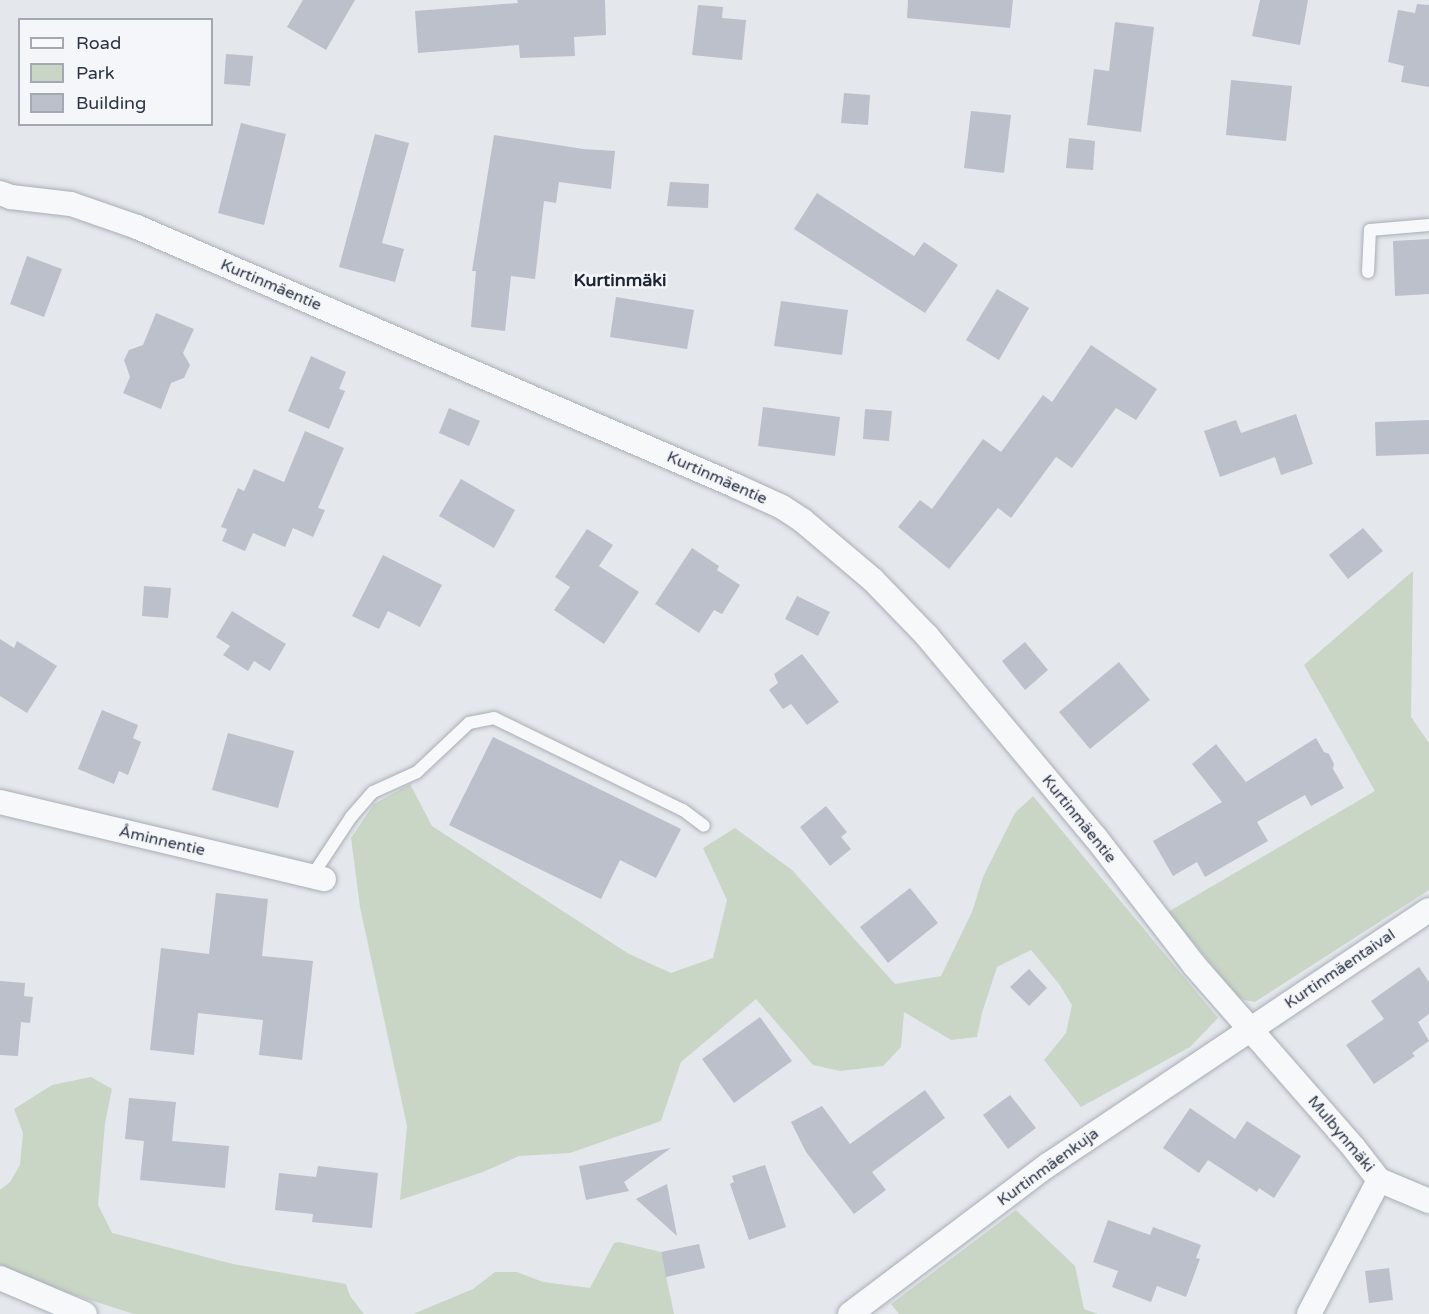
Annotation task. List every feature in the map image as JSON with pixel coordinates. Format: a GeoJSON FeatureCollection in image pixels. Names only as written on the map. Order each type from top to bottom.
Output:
{"type":"FeatureCollection","features":[{"type":"Feature","properties":{"kind":"street","name":"Kurtinmäentie"},"geometry":{"type":"LineString","coordinates":[[0,193],[11,197],[71,204],[137,227],[736,486],[782,507],[802,520],[873,580],[927,636],[1096,838],[1194,965],[1251,1028]]}},
{"type":"Feature","properties":{"kind":"street","name":"Åminnentie"},"geometry":{"type":"LineString","coordinates":[[0,802],[318,878]]}},
{"type":"Feature","properties":{"kind":"street","name":"Kurtinmäentaival"},"geometry":{"type":"LineString","coordinates":[[1251,1028],[1429,910]]}},
{"type":"Feature","properties":{"kind":"street","name":"Mulbynmäki"},"geometry":{"type":"LineString","coordinates":[[1251,1028],[1379,1180],[1309,1314]]}},
{"type":"Feature","properties":{"kind":"street","name":"Kurtinmäenkuja"},"geometry":{"type":"LineString","coordinates":[[850,1314],[1048,1165],[1251,1028]]}},
{"type":"Feature","properties":{"kind":"street"},"geometry":{"type":"LineString","coordinates":[[1379,1180],[1429,1200]]}},
{"type":"Feature","properties":{"kind":"street"},"geometry":{"type":"LineString","coordinates":[[0,1278],[85,1314]]}},
{"type":"Feature","properties":{"kind":"lane"},"geometry":{"type":"LineString","coordinates":[[1368,272],[1370,230],[1429,225]]}},
{"type":"Feature","properties":{"kind":"lane"},"geometry":{"type":"LineString","coordinates":[[318,878],[351,817],[373,792],[417,772],[469,723],[494,718],[683,810],[704,826]]}},
{"type":"Feature","properties":{"kind":"green space"},"geometry":{"type":"Polygon","coordinates":[[[1413,571],[1411,717],[1429,743],[1429,890],[1255,1002],[1240,999],[1168,912],[1375,791],[1304,665],[1413,571]]]}},
{"type":"Feature","properties":{"kind":"green space"},"geometry":{"type":"Polygon","coordinates":[[[410,784],[432,826],[629,954],[671,973],[713,958],[727,900],[703,848],[735,828],[792,870],[895,984],[941,976],[972,912],[983,877],[1015,813],[1033,796],[1218,1018],[1190,1047],[1081,1107],[1044,1060],[1066,1033],[1072,1005],[1059,984],[1031,950],[997,967],[977,1037],[951,1040],[904,1012],[901,1047],[883,1066],[840,1071],[813,1065],[756,999],[681,1062],[661,1121],[570,1153],[519,1156],[483,1172],[400,1200],[407,1126],[360,907],[351,838],[374,804],[410,784]]]}},
{"type":"Feature","properties":{"kind":"green space"},"geometry":{"type":"Polygon","coordinates":[[[91,1077],[112,1089],[105,1123],[98,1205],[112,1233],[233,1264],[346,1284],[350,1296],[364,1314],[134,1314],[65,1292],[0,1265],[0,1190],[10,1182],[20,1165],[23,1133],[14,1109],[52,1085],[91,1077]]]}},
{"type":"Feature","properties":{"kind":"green space"},"geometry":{"type":"Polygon","coordinates":[[[1016,1210],[1075,1266],[1084,1309],[1098,1314],[899,1314],[891,1304],[1016,1210]]]}},
{"type":"Feature","properties":{"kind":"green space"},"geometry":{"type":"Polygon","coordinates":[[[619,1242],[661,1252],[674,1314],[413,1314],[473,1289],[495,1272],[517,1272],[543,1282],[590,1288],[614,1243],[619,1242]]]}},
{"type":"Feature","properties":{"kind":"building"},"geometry":{"type":"Polygon","coordinates":[[[303,0],[355,0],[326,50],[287,27],[303,0]]]}},
{"type":"Feature","properties":{"kind":"building"},"geometry":{"type":"Polygon","coordinates":[[[517,0],[605,0],[606,35],[574,37],[575,56],[520,58],[519,45],[418,53],[415,11],[518,3],[517,0]]]}},
{"type":"Feature","properties":{"kind":"building"},"geometry":{"type":"Polygon","coordinates":[[[908,0],[1013,0],[1010,28],[907,18],[908,0]]]}},
{"type":"Feature","properties":{"kind":"building"},"geometry":{"type":"Polygon","coordinates":[[[1260,0],[1308,0],[1300,45],[1252,36],[1260,0]]]}},
{"type":"Feature","properties":{"kind":"building"},"geometry":{"type":"Polygon","coordinates":[[[1417,4],[1429,5],[1429,87],[1401,82],[1404,66],[1388,62],[1398,10],[1415,13],[1417,4]]]}},
{"type":"Feature","properties":{"kind":"building"},"geometry":{"type":"Polygon","coordinates":[[[698,5],[723,7],[722,18],[746,20],[742,60],[692,55],[698,5]]]}},
{"type":"Feature","properties":{"kind":"building"},"geometry":{"type":"Polygon","coordinates":[[[1115,22],[1154,27],[1141,132],[1087,125],[1094,69],[1109,71],[1115,22]]]}},
{"type":"Feature","properties":{"kind":"building"},"geometry":{"type":"Polygon","coordinates":[[[226,54],[253,56],[250,86],[224,84],[226,54]]]}},
{"type":"Feature","properties":{"kind":"building"},"geometry":{"type":"Polygon","coordinates":[[[1231,80],[1292,86],[1286,141],[1226,135],[1231,80]]]}},
{"type":"Feature","properties":{"kind":"building"},"geometry":{"type":"Polygon","coordinates":[[[844,93],[870,95],[868,125],[841,123],[844,93]]]}},
{"type":"Feature","properties":{"kind":"building"},"geometry":{"type":"Polygon","coordinates":[[[971,111],[1011,115],[1004,173],[964,168],[971,111]]]}},
{"type":"Feature","properties":{"kind":"building"},"geometry":{"type":"Polygon","coordinates":[[[241,123],[286,134],[264,225],[218,213],[241,123]]]}},
{"type":"Feature","properties":{"kind":"building"},"geometry":{"type":"Polygon","coordinates":[[[375,134],[409,143],[382,243],[404,249],[395,282],[339,267],[375,134]]]}},
{"type":"Feature","properties":{"kind":"building"},"geometry":{"type":"Polygon","coordinates":[[[494,135],[583,149],[615,151],[611,189],[559,182],[556,203],[544,201],[535,279],[511,276],[505,331],[471,327],[476,271],[472,271],[494,135]]]}},
{"type":"Feature","properties":{"kind":"building"},"geometry":{"type":"Polygon","coordinates":[[[1069,138],[1095,141],[1093,170],[1066,168],[1069,138]]]}},
{"type":"Feature","properties":{"kind":"building"},"geometry":{"type":"Polygon","coordinates":[[[670,182],[709,184],[708,208],[667,206],[670,182]]]}},
{"type":"Feature","properties":{"kind":"building"},"geometry":{"type":"Polygon","coordinates":[[[817,193],[914,256],[924,242],[958,265],[925,313],[794,229],[817,193]]]}},
{"type":"Feature","properties":{"kind":"building"},"geometry":{"type":"Polygon","coordinates":[[[1429,239],[1429,294],[1395,296],[1393,241],[1429,239]]]}},
{"type":"Feature","properties":{"kind":"building"},"geometry":{"type":"Polygon","coordinates":[[[27,256],[62,269],[44,317],[10,304],[27,256]]]}},
{"type":"Feature","properties":{"kind":"building"},"geometry":{"type":"Polygon","coordinates":[[[997,289],[1029,308],[999,360],[966,340],[997,289]]]}},
{"type":"Feature","properties":{"kind":"building"},"geometry":{"type":"Polygon","coordinates":[[[616,297],[694,310],[687,349],[610,337],[616,297]]]}},
{"type":"Feature","properties":{"kind":"building"},"geometry":{"type":"Polygon","coordinates":[[[781,301],[848,310],[842,355],[774,346],[781,301]]]}},
{"type":"Feature","properties":{"kind":"building"},"geometry":{"type":"Polygon","coordinates":[[[156,313],[194,329],[183,353],[190,365],[184,378],[171,383],[161,409],[123,393],[130,377],[124,360],[129,350],[143,345],[156,313]]]}},
{"type":"Feature","properties":{"kind":"building"},"geometry":{"type":"Polygon","coordinates":[[[1091,345],[1157,389],[1136,420],[1116,408],[1072,468],[1056,457],[1011,518],[998,508],[949,569],[898,527],[920,500],[932,509],[983,439],[1001,452],[1043,395],[1052,402],[1091,345]]]}},
{"type":"Feature","properties":{"kind":"building"},"geometry":{"type":"Polygon","coordinates":[[[311,356],[346,372],[339,389],[345,391],[329,429],[288,411],[311,356]]]}},
{"type":"Feature","properties":{"kind":"building"},"geometry":{"type":"Polygon","coordinates":[[[763,407],[840,417],[835,456],[758,446],[763,407]]]}},
{"type":"Feature","properties":{"kind":"building"},"geometry":{"type":"Polygon","coordinates":[[[449,408],[480,421],[469,446],[439,433],[449,408]]]}},
{"type":"Feature","properties":{"kind":"building"},"geometry":{"type":"Polygon","coordinates":[[[865,409],[892,411],[889,441],[863,439],[865,409]]]}},
{"type":"Feature","properties":{"kind":"building"},"geometry":{"type":"Polygon","coordinates":[[[1296,414],[1313,464],[1281,475],[1275,457],[1220,477],[1204,431],[1236,420],[1241,433],[1296,414]]]}},
{"type":"Feature","properties":{"kind":"building"},"geometry":{"type":"Polygon","coordinates":[[[1429,420],[1429,454],[1376,456],[1375,422],[1429,420]]]}},
{"type":"Feature","properties":{"kind":"building"},"geometry":{"type":"Polygon","coordinates":[[[305,431],[344,448],[318,508],[325,510],[313,537],[293,528],[285,547],[253,533],[245,551],[222,541],[227,529],[221,527],[238,488],[244,491],[254,469],[284,482],[305,431]]]}},
{"type":"Feature","properties":{"kind":"building"},"geometry":{"type":"Polygon","coordinates":[[[461,479],[515,510],[494,548],[439,516],[461,479]]]}},
{"type":"Feature","properties":{"kind":"building"},"geometry":{"type":"Polygon","coordinates":[[[1363,528],[1383,551],[1348,579],[1329,555],[1363,528]]]}},
{"type":"Feature","properties":{"kind":"building"},"geometry":{"type":"Polygon","coordinates":[[[587,529],[613,545],[599,566],[639,592],[604,644],[554,610],[570,587],[555,577],[587,529]]]}},
{"type":"Feature","properties":{"kind":"building"},"geometry":{"type":"Polygon","coordinates":[[[692,548],[719,566],[717,570],[740,585],[722,614],[714,610],[699,633],[655,604],[692,548]]]}},
{"type":"Feature","properties":{"kind":"building"},"geometry":{"type":"Polygon","coordinates":[[[383,555],[442,585],[420,627],[388,611],[379,629],[352,616],[383,555]]]}},
{"type":"Feature","properties":{"kind":"building"},"geometry":{"type":"Polygon","coordinates":[[[144,586],[171,588],[168,618],[142,616],[144,586]]]}},
{"type":"Feature","properties":{"kind":"building"},"geometry":{"type":"Polygon","coordinates":[[[797,596],[830,612],[818,636],[785,619],[797,596]]]}},
{"type":"Feature","properties":{"kind":"building"},"geometry":{"type":"Polygon","coordinates":[[[232,611],[286,644],[270,671],[254,661],[248,671],[223,655],[230,646],[216,637],[232,611]]]}},
{"type":"Feature","properties":{"kind":"building"},"geometry":{"type":"Polygon","coordinates":[[[0,639],[14,648],[17,641],[57,666],[27,713],[0,696],[0,639]]]}},
{"type":"Feature","properties":{"kind":"building"},"geometry":{"type":"Polygon","coordinates":[[[1025,642],[1048,670],[1025,690],[1002,661],[1025,642]]]}},
{"type":"Feature","properties":{"kind":"building"},"geometry":{"type":"Polygon","coordinates":[[[802,654],[839,702],[807,725],[791,704],[783,709],[769,690],[778,683],[774,674],[802,654]]]}},
{"type":"Feature","properties":{"kind":"building"},"geometry":{"type":"Polygon","coordinates":[[[1119,662],[1150,700],[1090,749],[1059,712],[1119,662]]]}},
{"type":"Feature","properties":{"kind":"building"},"geometry":{"type":"Polygon","coordinates":[[[102,710],[138,725],[133,738],[141,742],[128,775],[119,771],[114,784],[78,769],[102,710]]]}},
{"type":"Feature","properties":{"kind":"building"},"geometry":{"type":"Polygon","coordinates":[[[228,733],[294,751],[278,808],[212,790],[228,733]]]}},
{"type":"Feature","properties":{"kind":"building"},"geometry":{"type":"Polygon","coordinates":[[[493,737],[681,829],[656,878],[620,860],[601,899],[449,825],[493,737]]]}},
{"type":"Feature","properties":{"kind":"building"},"geometry":{"type":"Polygon","coordinates":[[[1316,738],[1324,752],[1329,754],[1334,764],[1333,769],[1344,788],[1311,806],[1305,795],[1257,822],[1268,841],[1205,877],[1197,862],[1173,876],[1153,841],[1222,802],[1192,764],[1216,744],[1246,782],[1316,738]]]}},
{"type":"Feature","properties":{"kind":"building"},"geometry":{"type":"Polygon","coordinates":[[[826,806],[847,832],[841,837],[851,849],[830,866],[800,827],[826,806]]]}},
{"type":"Feature","properties":{"kind":"building"},"geometry":{"type":"Polygon","coordinates":[[[910,888],[938,923],[888,963],[860,927],[910,888]]]}},
{"type":"Feature","properties":{"kind":"building"},"geometry":{"type":"Polygon","coordinates":[[[216,893],[268,899],[262,956],[313,961],[302,1060],[259,1055],[263,1020],[198,1013],[194,1055],[150,1050],[161,948],[209,954],[216,893]]]}},
{"type":"Feature","properties":{"kind":"building"},"geometry":{"type":"Polygon","coordinates":[[[1419,967],[1429,982],[1429,1014],[1418,1022],[1429,1041],[1412,1053],[1415,1056],[1374,1084],[1346,1045],[1384,1019],[1371,1001],[1419,967]]]}},
{"type":"Feature","properties":{"kind":"building"},"geometry":{"type":"Polygon","coordinates":[[[1029,969],[1047,988],[1029,1006],[1010,987],[1029,969]]]}},
{"type":"Feature","properties":{"kind":"building"},"geometry":{"type":"Polygon","coordinates":[[[0,981],[25,983],[24,996],[33,997],[30,1023],[21,1022],[18,1056],[0,1055],[0,981]]]}},
{"type":"Feature","properties":{"kind":"building"},"geometry":{"type":"Polygon","coordinates":[[[760,1017],[792,1061],[734,1103],[702,1059],[760,1017]]]}},
{"type":"Feature","properties":{"kind":"building"},"geometry":{"type":"Polygon","coordinates":[[[925,1090],[945,1118],[872,1172],[886,1190],[854,1214],[806,1152],[791,1122],[822,1106],[850,1144],[925,1090]]]}},
{"type":"Feature","properties":{"kind":"building"},"geometry":{"type":"Polygon","coordinates":[[[1010,1095],[1036,1128],[1008,1149],[983,1115],[1010,1095]]]}},
{"type":"Feature","properties":{"kind":"building"},"geometry":{"type":"Polygon","coordinates":[[[129,1098],[176,1102],[172,1141],[229,1146],[225,1188],[140,1180],[144,1141],[125,1139],[129,1098]]]}},
{"type":"Feature","properties":{"kind":"building"},"geometry":{"type":"Polygon","coordinates":[[[1190,1108],[1235,1139],[1247,1121],[1301,1156],[1274,1198],[1259,1188],[1257,1192],[1208,1160],[1199,1173],[1163,1148],[1190,1108]]]}},
{"type":"Feature","properties":{"kind":"building"},"geometry":{"type":"Polygon","coordinates":[[[671,1148],[624,1182],[629,1191],[586,1200],[579,1166],[671,1148]]]}},
{"type":"Feature","properties":{"kind":"building"},"geometry":{"type":"Polygon","coordinates":[[[765,1165],[786,1227],[749,1240],[730,1184],[734,1182],[732,1176],[765,1165]]]}},
{"type":"Feature","properties":{"kind":"building"},"geometry":{"type":"Polygon","coordinates":[[[318,1166],[378,1173],[372,1228],[312,1222],[313,1214],[275,1210],[279,1173],[316,1177],[318,1166]]]}},
{"type":"Feature","properties":{"kind":"building"},"geometry":{"type":"Polygon","coordinates":[[[667,1184],[677,1236],[636,1199],[667,1184]]]}},
{"type":"Feature","properties":{"kind":"building"},"geometry":{"type":"Polygon","coordinates":[[[1108,1220],[1150,1235],[1153,1227],[1201,1245],[1196,1258],[1200,1259],[1186,1297],[1157,1286],[1151,1302],[1112,1287],[1118,1271],[1093,1262],[1108,1220]]]}},
{"type":"Feature","properties":{"kind":"building"},"geometry":{"type":"Polygon","coordinates":[[[699,1244],[705,1268],[666,1277],[661,1252],[699,1244]]]}},
{"type":"Feature","properties":{"kind":"building"},"geometry":{"type":"Polygon","coordinates":[[[1389,1268],[1393,1300],[1369,1303],[1365,1271],[1389,1268]]]}},
{"type":"Feature","properties":{"kind":"district","name":"Kurtinmäki"},"geometry":{"type":"Point","coordinates":[620,280]}}]}
